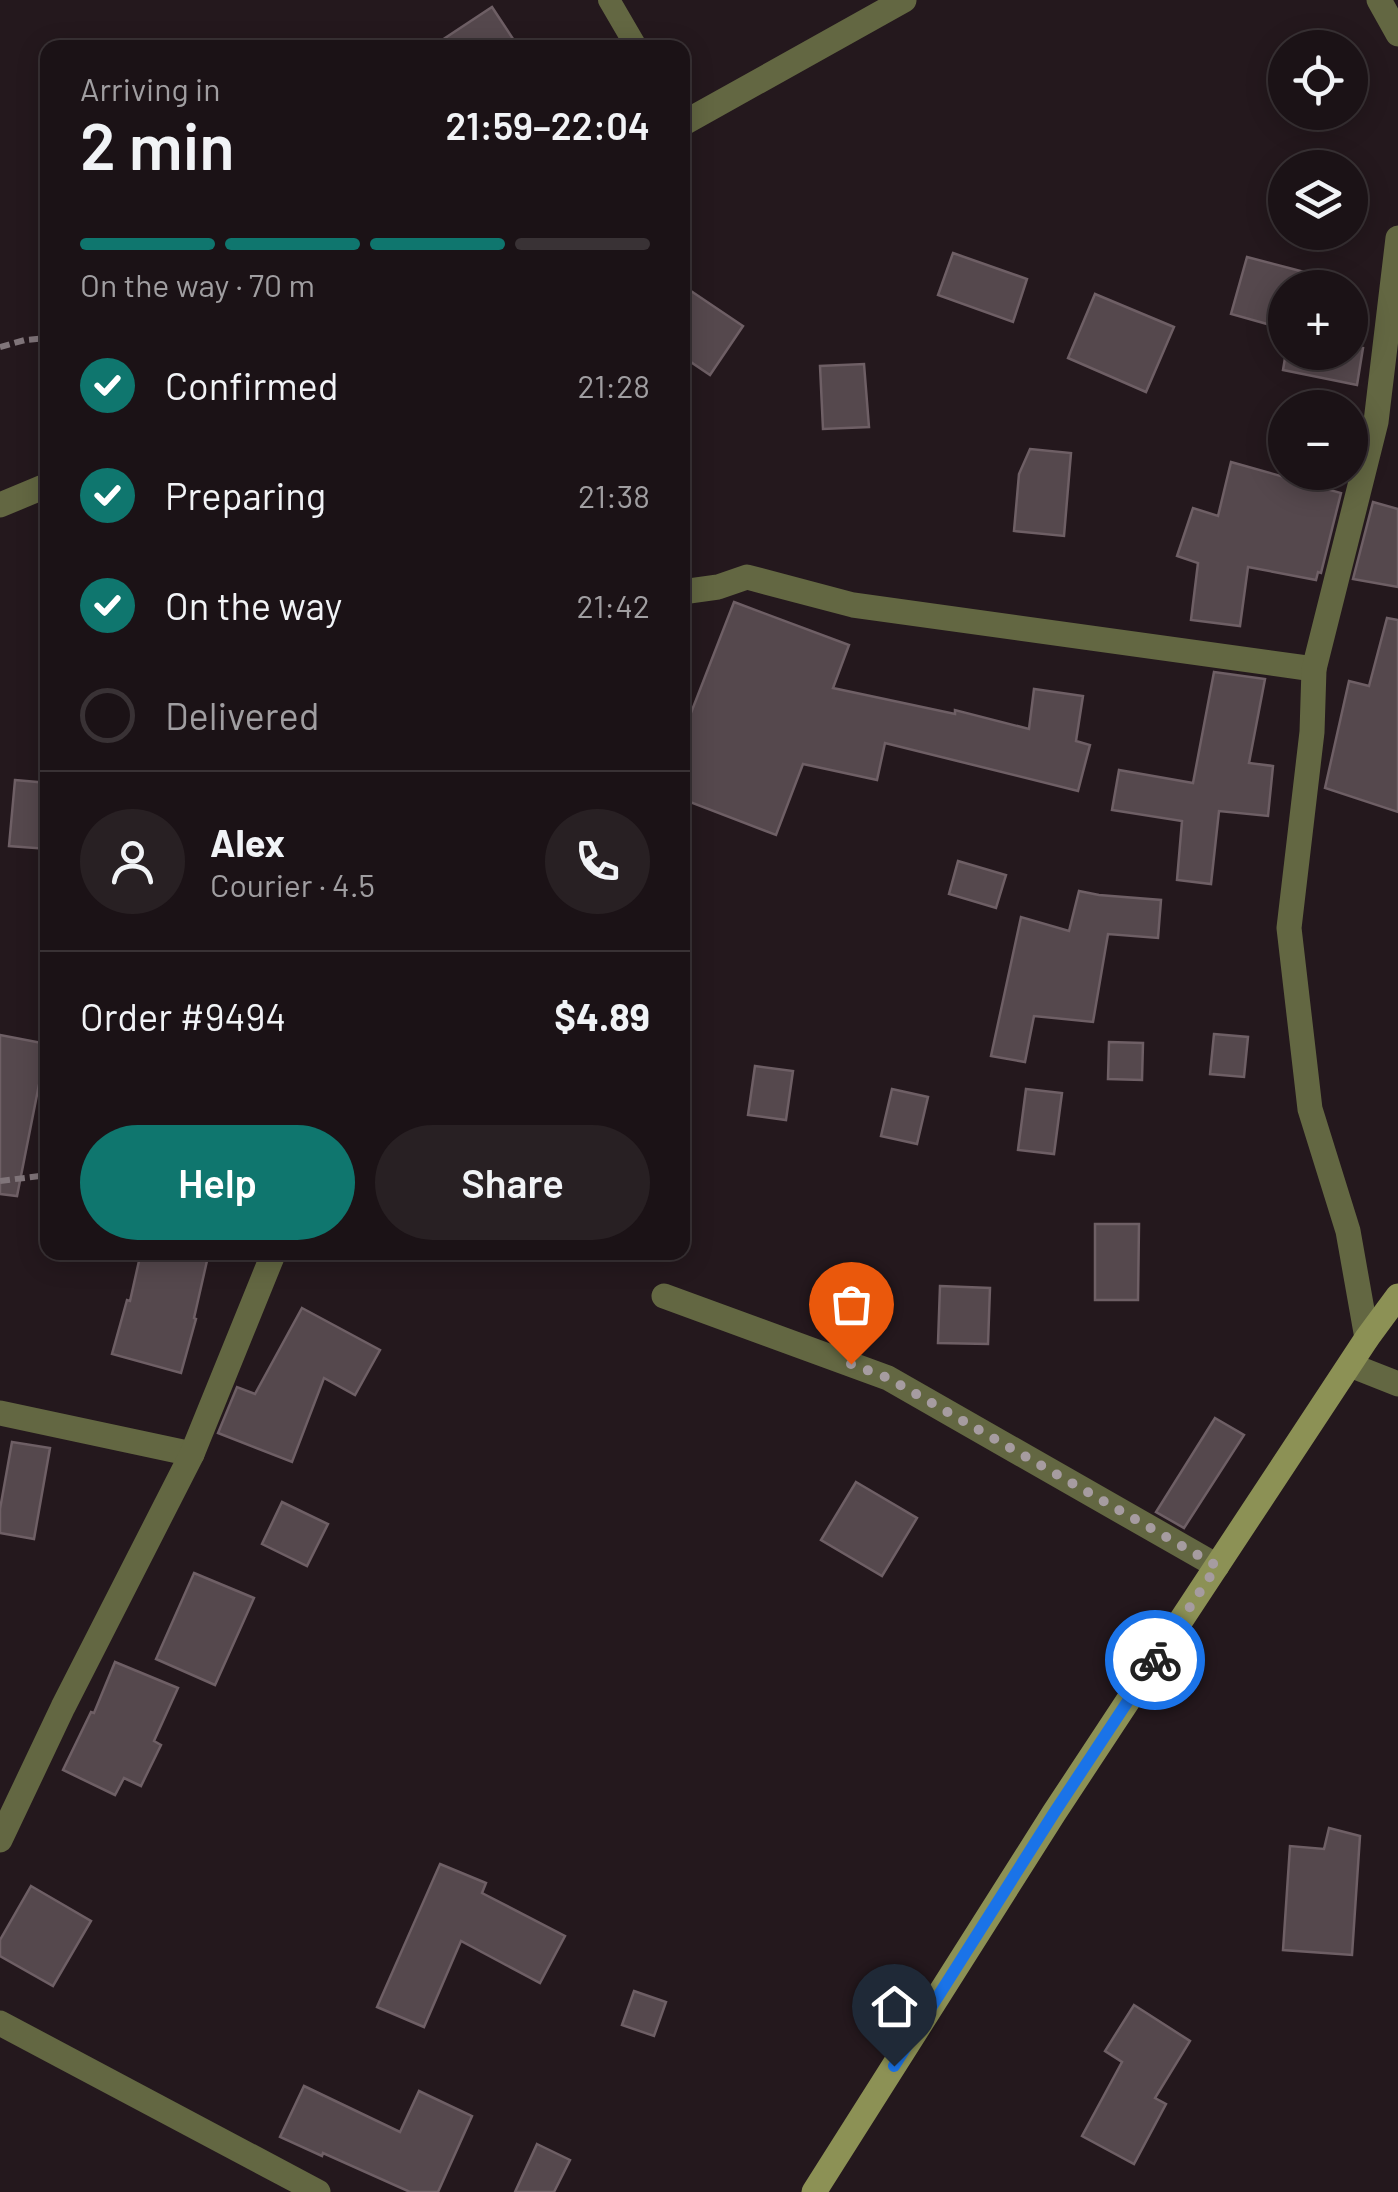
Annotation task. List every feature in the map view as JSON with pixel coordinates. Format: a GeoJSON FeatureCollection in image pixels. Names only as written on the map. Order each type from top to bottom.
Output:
{"type":"FeatureCollection","features":[{"type":"Feature","properties":{"kind":"street"},"geometry":{"type":"LineString","coordinates":[[690,120],[904,0]]}},
{"type":"Feature","properties":{"kind":"street"},"geometry":{"type":"LineString","coordinates":[[1379,0],[1398,34]]}},
{"type":"Feature","properties":{"kind":"street"},"geometry":{"type":"LineString","coordinates":[[1367,1338],[1348,1231],[1310,1109],[1289,928],[1312,732],[1314,669],[1376,422],[1398,238]]}},
{"type":"Feature","properties":{"kind":"street"},"geometry":{"type":"LineString","coordinates":[[0,505],[40,488]]}},
{"type":"Feature","properties":{"kind":"street"},"geometry":{"type":"LineString","coordinates":[[690,591],[747,578],[853,606],[1314,669]]}},
{"type":"Feature","properties":{"kind":"street"},"geometry":{"type":"LineString","coordinates":[[0,1840],[6,1812],[192,1454],[271,1260]]}},
{"type":"Feature","properties":{"kind":"street"},"geometry":{"type":"LineString","coordinates":[[664,1296],[888,1378],[1217,1566]]}},
{"type":"Feature","properties":{"kind":"street"},"geometry":{"type":"LineString","coordinates":[[814,2192],[1054,1813],[1398,1296]]}},
{"type":"Feature","properties":{"kind":"street"},"geometry":{"type":"LineString","coordinates":[[1350,1364],[1398,1384]]}},
{"type":"Feature","properties":{"kind":"street"},"geometry":{"type":"LineString","coordinates":[[0,1413],[192,1454]]}},
{"type":"Feature","properties":{"kind":"street"},"geometry":{"type":"LineString","coordinates":[[0,2024],[318,2192]]}},
{"type":"Feature","properties":{"kind":"lane"},"geometry":{"type":"LineString","coordinates":[[610,0],[633,40]]}},
{"type":"Feature","properties":{"kind":"path"},"geometry":{"type":"LineString","coordinates":[[0,347],[40,339]]}},
{"type":"Feature","properties":{"kind":"path"},"geometry":{"type":"LineString","coordinates":[[0,1181],[40,1177]]}},
{"type":"Feature","properties":{"kind":"building"},"geometry":{"type":"Polygon","coordinates":[[[492,7],[514,40],[442,40],[492,7]]]}},
{"type":"Feature","properties":{"kind":"building"},"geometry":{"type":"Polygon","coordinates":[[[953,253],[1027,279],[1013,322],[938,295],[953,253]]]}},
{"type":"Feature","properties":{"kind":"building"},"geometry":{"type":"Polygon","coordinates":[[[1247,257],[1296,270],[1268,270],[1268,324],[1231,314],[1247,257]]]}},
{"type":"Feature","properties":{"kind":"building"},"geometry":{"type":"Polygon","coordinates":[[[690,290],[743,326],[710,375],[690,361],[690,290]]]}},
{"type":"Feature","properties":{"kind":"building"},"geometry":{"type":"Polygon","coordinates":[[[1095,294],[1174,327],[1146,392],[1068,358],[1095,294]]]}},
{"type":"Feature","properties":{"kind":"building"},"geometry":{"type":"Polygon","coordinates":[[[864,364],[869,427],[823,429],[820,366],[864,364]]]}},
{"type":"Feature","properties":{"kind":"building"},"geometry":{"type":"Polygon","coordinates":[[[1283,370],[1359,370],[1357,385],[1283,370]]]}},
{"type":"Feature","properties":{"kind":"building"},"geometry":{"type":"Polygon","coordinates":[[[1030,449],[1071,453],[1064,536],[1014,531],[1019,474],[1030,449]]]}},
{"type":"Feature","properties":{"kind":"building"},"geometry":{"type":"Polygon","coordinates":[[[1231,462],[1268,472],[1268,490],[1341,493],[1316,580],[1248,567],[1240,626],[1191,620],[1198,563],[1177,556],[1193,508],[1218,516],[1231,462]]]}},
{"type":"Feature","properties":{"kind":"building"},"geometry":{"type":"Polygon","coordinates":[[[1373,502],[1398,509],[1398,587],[1353,579],[1373,502]]]}},
{"type":"Feature","properties":{"kind":"building"},"geometry":{"type":"Polygon","coordinates":[[[734,602],[849,645],[833,688],[955,714],[955,710],[1029,729],[1034,689],[1083,696],[1076,741],[1090,745],[1078,791],[885,743],[877,780],[803,764],[776,835],[690,802],[690,715],[734,602]]]}},
{"type":"Feature","properties":{"kind":"building"},"geometry":{"type":"Polygon","coordinates":[[[1387,618],[1398,620],[1398,812],[1325,788],[1349,681],[1369,686],[1387,618]]]}},
{"type":"Feature","properties":{"kind":"building"},"geometry":{"type":"Polygon","coordinates":[[[1214,672],[1265,679],[1249,763],[1273,766],[1268,816],[1219,811],[1211,884],[1177,880],[1182,821],[1112,810],[1119,770],[1193,783],[1214,672]]]}},
{"type":"Feature","properties":{"kind":"building"},"geometry":{"type":"Polygon","coordinates":[[[15,780],[40,782],[40,848],[9,846],[15,780]]]}},
{"type":"Feature","properties":{"kind":"building"},"geometry":{"type":"Polygon","coordinates":[[[958,861],[1006,875],[996,908],[949,894],[958,861]]]}},
{"type":"Feature","properties":{"kind":"building"},"geometry":{"type":"Polygon","coordinates":[[[1079,891],[1161,900],[1158,938],[1108,934],[1093,1022],[1034,1016],[1025,1062],[991,1056],[1021,917],[1069,931],[1079,891]]]}},
{"type":"Feature","properties":{"kind":"building"},"geometry":{"type":"Polygon","coordinates":[[[1214,1034],[1248,1037],[1244,1077],[1210,1074],[1214,1034]]]}},
{"type":"Feature","properties":{"kind":"building"},"geometry":{"type":"Polygon","coordinates":[[[0,1035],[40,1043],[40,1079],[17,1196],[0,1194],[0,1035]]]}},
{"type":"Feature","properties":{"kind":"building"},"geometry":{"type":"Polygon","coordinates":[[[1109,1042],[1143,1043],[1142,1080],[1108,1079],[1109,1042]]]}},
{"type":"Feature","properties":{"kind":"building"},"geometry":{"type":"Polygon","coordinates":[[[755,1066],[793,1071],[786,1120],[748,1115],[755,1066]]]}},
{"type":"Feature","properties":{"kind":"building"},"geometry":{"type":"Polygon","coordinates":[[[892,1089],[928,1097],[917,1144],[881,1136],[892,1089]]]}},
{"type":"Feature","properties":{"kind":"building"},"geometry":{"type":"Polygon","coordinates":[[[1026,1089],[1062,1093],[1054,1154],[1018,1150],[1026,1089]]]}},
{"type":"Feature","properties":{"kind":"building"},"geometry":{"type":"Polygon","coordinates":[[[1095,1224],[1139,1224],[1138,1300],[1095,1300],[1095,1224]]]}},
{"type":"Feature","properties":{"kind":"building"},"geometry":{"type":"Polygon","coordinates":[[[139,1260],[207,1260],[181,1373],[112,1354],[127,1300],[130,1301],[139,1260]]]}},
{"type":"Feature","properties":{"kind":"building"},"geometry":{"type":"Polygon","coordinates":[[[940,1286],[990,1288],[988,1344],[938,1343],[940,1286]]]}},
{"type":"Feature","properties":{"kind":"building"},"geometry":{"type":"Polygon","coordinates":[[[302,1308],[380,1350],[355,1395],[324,1378],[292,1462],[218,1433],[237,1387],[255,1394],[302,1308]]]}},
{"type":"Feature","properties":{"kind":"building"},"geometry":{"type":"Polygon","coordinates":[[[1215,1418],[1244,1435],[1184,1528],[1156,1512],[1215,1418]]]}},
{"type":"Feature","properties":{"kind":"building"},"geometry":{"type":"Polygon","coordinates":[[[12,1442],[50,1448],[34,1539],[0,1533],[0,1509],[12,1442]]]}},
{"type":"Feature","properties":{"kind":"building"},"geometry":{"type":"Polygon","coordinates":[[[856,1482],[917,1518],[882,1576],[821,1540],[856,1482]]]}},
{"type":"Feature","properties":{"kind":"building"},"geometry":{"type":"Polygon","coordinates":[[[282,1502],[328,1524],[307,1566],[262,1544],[282,1502]]]}},
{"type":"Feature","properties":{"kind":"building"},"geometry":{"type":"Polygon","coordinates":[[[194,1573],[254,1598],[215,1685],[156,1659],[194,1573]]]}},
{"type":"Feature","properties":{"kind":"building"},"geometry":{"type":"Polygon","coordinates":[[[115,1662],[178,1688],[154,1741],[161,1745],[141,1786],[124,1778],[115,1795],[63,1770],[91,1712],[94,1713],[115,1662]]]}},
{"type":"Feature","properties":{"kind":"building"},"geometry":{"type":"Polygon","coordinates":[[[1329,1828],[1360,1836],[1352,1955],[1283,1950],[1290,1846],[1324,1849],[1329,1828]]]}},
{"type":"Feature","properties":{"kind":"building"},"geometry":{"type":"Polygon","coordinates":[[[440,1864],[486,1883],[482,1893],[565,1936],[540,1983],[461,1941],[424,2027],[377,2007],[440,1864]]]}},
{"type":"Feature","properties":{"kind":"building"},"geometry":{"type":"Polygon","coordinates":[[[31,1886],[91,1921],[53,1986],[0,1956],[0,1940],[31,1886]]]}},
{"type":"Feature","properties":{"kind":"building"},"geometry":{"type":"Polygon","coordinates":[[[634,1991],[666,2002],[654,2036],[622,2025],[634,1991]]]}},
{"type":"Feature","properties":{"kind":"building"},"geometry":{"type":"Polygon","coordinates":[[[1134,2005],[1190,2041],[1155,2098],[1166,2104],[1134,2164],[1082,2136],[1122,2062],[1105,2051],[1134,2005]]]}},
{"type":"Feature","properties":{"kind":"building"},"geometry":{"type":"Polygon","coordinates":[[[304,2086],[400,2132],[419,2091],[472,2116],[438,2192],[410,2192],[280,2137],[304,2086]]]}},
{"type":"Feature","properties":{"kind":"building"},"geometry":{"type":"Polygon","coordinates":[[[537,2144],[570,2160],[554,2192],[515,2192],[537,2144]]]}},
{"type":"Feature","properties":{"kind":"way so far"},"geometry":{"type":"LineString","coordinates":[[851,1364],[888,1378],[1217,1566],[1155,1660]]}},
{"type":"Feature","properties":{"kind":"route"},"geometry":{"type":"LineString","coordinates":[[894,2066],[1155,1660]]}}]}
